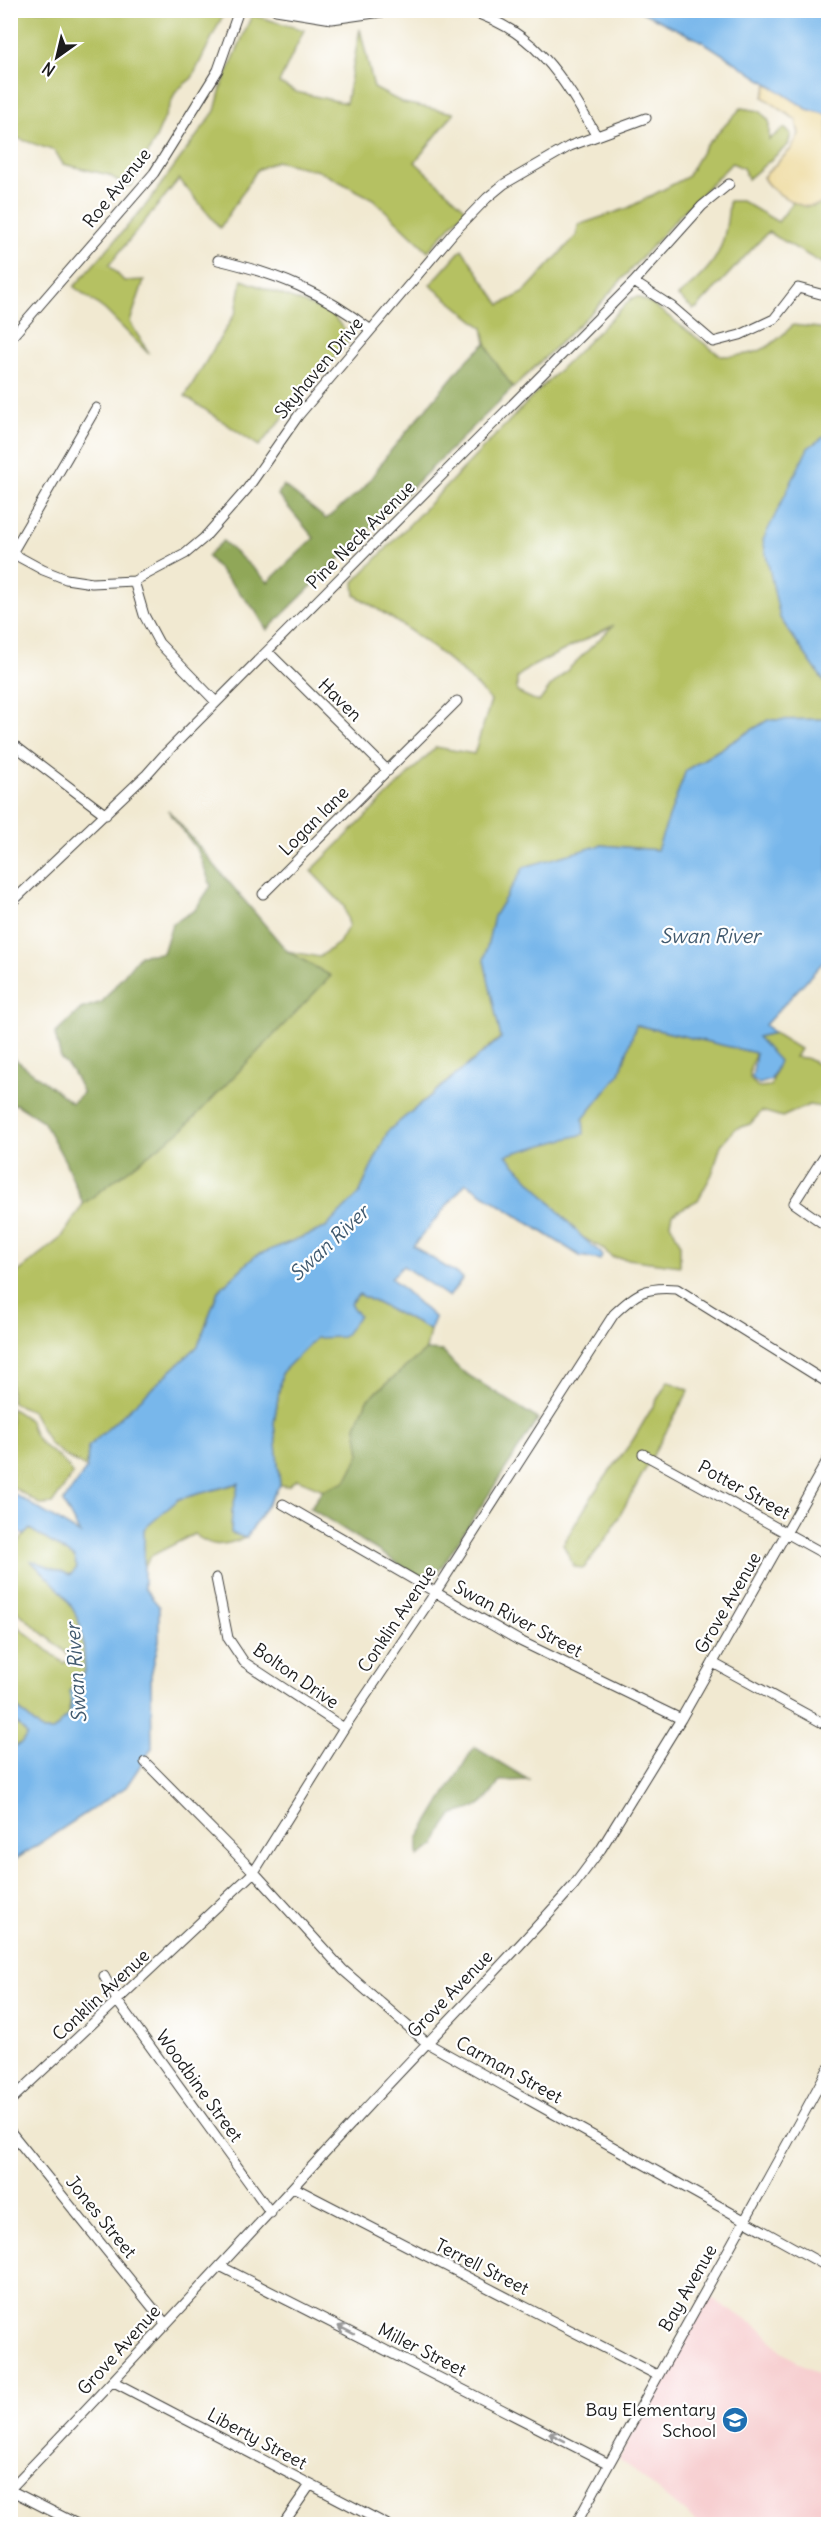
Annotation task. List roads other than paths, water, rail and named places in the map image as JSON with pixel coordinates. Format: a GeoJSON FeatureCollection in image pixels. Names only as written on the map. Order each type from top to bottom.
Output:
{"type":"FeatureCollection","features":[{"type":"Feature","properties":{"kind":"street","name":"Roe Avenue"},"geometry":{"type":"LineString","coordinates":[[10,339],[154,173],[218,70],[238,10]]}},
{"type":"Feature","properties":{"kind":"street"},"geometry":{"type":"LineString","coordinates":[[276,10],[332,19],[396,10]]}},
{"type":"Feature","properties":{"kind":"street"},"geometry":{"type":"LineString","coordinates":[[465,10],[487,16],[508,27],[543,54],[576,100],[596,135]]}},
{"type":"Feature","properties":{"kind":"street","name":"Skyhaven Drive"},"geometry":{"type":"LineString","coordinates":[[11,553],[66,579],[92,583],[134,580],[168,564],[204,538],[247,489],[298,416],[454,232],[487,198],[504,184],[551,156],[596,135],[646,118]]}},
{"type":"Feature","properties":{"kind":"street","name":"Pine Neck Avenue"},"geometry":{"type":"LineString","coordinates":[[10,904],[106,814],[268,652],[634,282],[702,206],[729,184]]}},
{"type":"Feature","properties":{"kind":"street"},"geometry":{"type":"LineString","coordinates":[[218,260],[256,269],[293,282],[343,308],[371,330]]}},
{"type":"Feature","properties":{"kind":"street"},"geometry":{"type":"LineString","coordinates":[[634,282],[671,306],[714,342],[740,335],[774,319],[798,288],[828,296]]}},
{"type":"Feature","properties":{"kind":"street"},"geometry":{"type":"LineString","coordinates":[[11,553],[96,408]]}},
{"type":"Feature","properties":{"kind":"street"},"geometry":{"type":"LineString","coordinates":[[134,580],[144,615],[159,643],[216,702]]}},
{"type":"Feature","properties":{"kind":"street","name":"Haven"},"geometry":{"type":"LineString","coordinates":[[268,652],[388,771]]}},
{"type":"Feature","properties":{"kind":"street","name":"Logan lane"},"geometry":{"type":"LineString","coordinates":[[263,894],[457,701]]}},
{"type":"Feature","properties":{"kind":"street"},"geometry":{"type":"LineString","coordinates":[[10,742],[106,814]]}},
{"type":"Feature","properties":{"kind":"street"},"geometry":{"type":"LineString","coordinates":[[828,1150],[794,1203],[828,1227]]}},
{"type":"Feature","properties":{"kind":"street","name":"Conklin Avenue"},"geometry":{"type":"LineString","coordinates":[[10,2101],[254,1872],[344,1728],[435,1593],[614,1314],[633,1296],[649,1289],[677,1289],[828,1383]]}},
{"type":"Feature","properties":{"kind":"street","name":"Potter Street"},"geometry":{"type":"LineString","coordinates":[[643,1454],[828,1556]]}},
{"type":"Feature","properties":{"kind":"street","name":"Grove Avenue"},"geometry":{"type":"LineString","coordinates":[[10,2489],[114,2382],[165,2323],[271,2213],[574,1885],[601,1849],[681,1719],[828,1459]]}},
{"type":"Feature","properties":{"kind":"street","name":"Swan River Street"},"geometry":{"type":"LineString","coordinates":[[283,1504],[518,1640],[681,1719]]}},
{"type":"Feature","properties":{"kind":"street","name":"Bolton Drive"},"geometry":{"type":"LineString","coordinates":[[216,1578],[228,1638],[244,1662],[344,1728]]}},
{"type":"Feature","properties":{"kind":"street"},"geometry":{"type":"LineString","coordinates":[[713,1663],[828,1726]]}},
{"type":"Feature","properties":{"kind":"street","name":"Carman Street"},"geometry":{"type":"LineString","coordinates":[[145,1762],[254,1872],[343,1970],[427,2043],[828,2267]]}},
{"type":"Feature","properties":{"kind":"street","name":"Woodbine Street"},"geometry":{"type":"LineString","coordinates":[[104,1976],[118,2002],[271,2213]]}},
{"type":"Feature","properties":{"kind":"street","name":"Bay Avenue"},"geometry":{"type":"LineString","coordinates":[[576,2524],[657,2375],[746,2221],[828,2069]]}},
{"type":"Feature","properties":{"kind":"street","name":"Jones Street"},"geometry":{"type":"LineString","coordinates":[[10,2131],[165,2323]]}},
{"type":"Feature","properties":{"kind":"street","name":"Terrell Street"},"geometry":{"type":"LineString","coordinates":[[293,2187],[657,2375]]}},
{"type":"Feature","properties":{"kind":"street","name":"Miller Street"},"geometry":{"type":"LineString","coordinates":[[220,2266],[609,2464]]}},
{"type":"Feature","properties":{"kind":"street","name":"Liberty Street"},"geometry":{"type":"LineString","coordinates":[[114,2382],[386,2524]]}},
{"type":"Feature","properties":{"kind":"street"},"geometry":{"type":"LineString","coordinates":[[283,2524],[310,2485]]}},
{"type":"Feature","properties":{"kind":"street"},"geometry":{"type":"LineString","coordinates":[[10,2489],[76,2524]]}},
{"type":"Feature","properties":{"kind":"water"},"geometry":{"type":"Polygon","coordinates":[[[640,11],[828,11],[828,115],[807,109],[705,43],[640,11]]]}},
{"type":"Feature","properties":{"kind":"water"},"geometry":{"type":"Polygon","coordinates":[[[828,434],[828,687],[780,618],[763,540],[808,448],[828,434]]]}},
{"type":"Feature","properties":{"kind":"water","name":"Swan River"},"geometry":{"type":"Polygon","coordinates":[[[828,719],[828,957],[765,1025],[774,1033],[757,1037],[779,1061],[771,1080],[759,1084],[752,1078],[756,1053],[636,1025],[620,1073],[583,1119],[584,1134],[506,1155],[582,1237],[601,1253],[600,1260],[580,1256],[466,1183],[413,1246],[463,1278],[449,1297],[403,1266],[391,1278],[435,1318],[430,1330],[359,1294],[350,1304],[359,1316],[343,1337],[316,1338],[282,1372],[274,1423],[280,1485],[246,1538],[231,1533],[232,1511],[239,1483],[179,1499],[144,1529],[144,1588],[159,1606],[159,1641],[151,1675],[152,1748],[126,1787],[13,1861],[10,1859],[11,1748],[22,1743],[27,1735],[11,1716],[10,1702],[43,1731],[53,1731],[68,1714],[71,1704],[69,1692],[85,1672],[79,1622],[69,1602],[55,1584],[30,1560],[70,1575],[77,1568],[74,1557],[30,1529],[24,1535],[11,1526],[11,1492],[80,1534],[63,1502],[87,1468],[88,1447],[198,1346],[218,1291],[255,1256],[325,1228],[359,1194],[388,1131],[501,1038],[484,960],[494,916],[524,867],[601,845],[657,850],[686,770],[768,720],[828,719]]]}},
{"type":"Feature","properties":{"kind":"place","name":"Bay Elementary School"},"geometry":{"type":"Point","coordinates":[735,2420]}}]}
